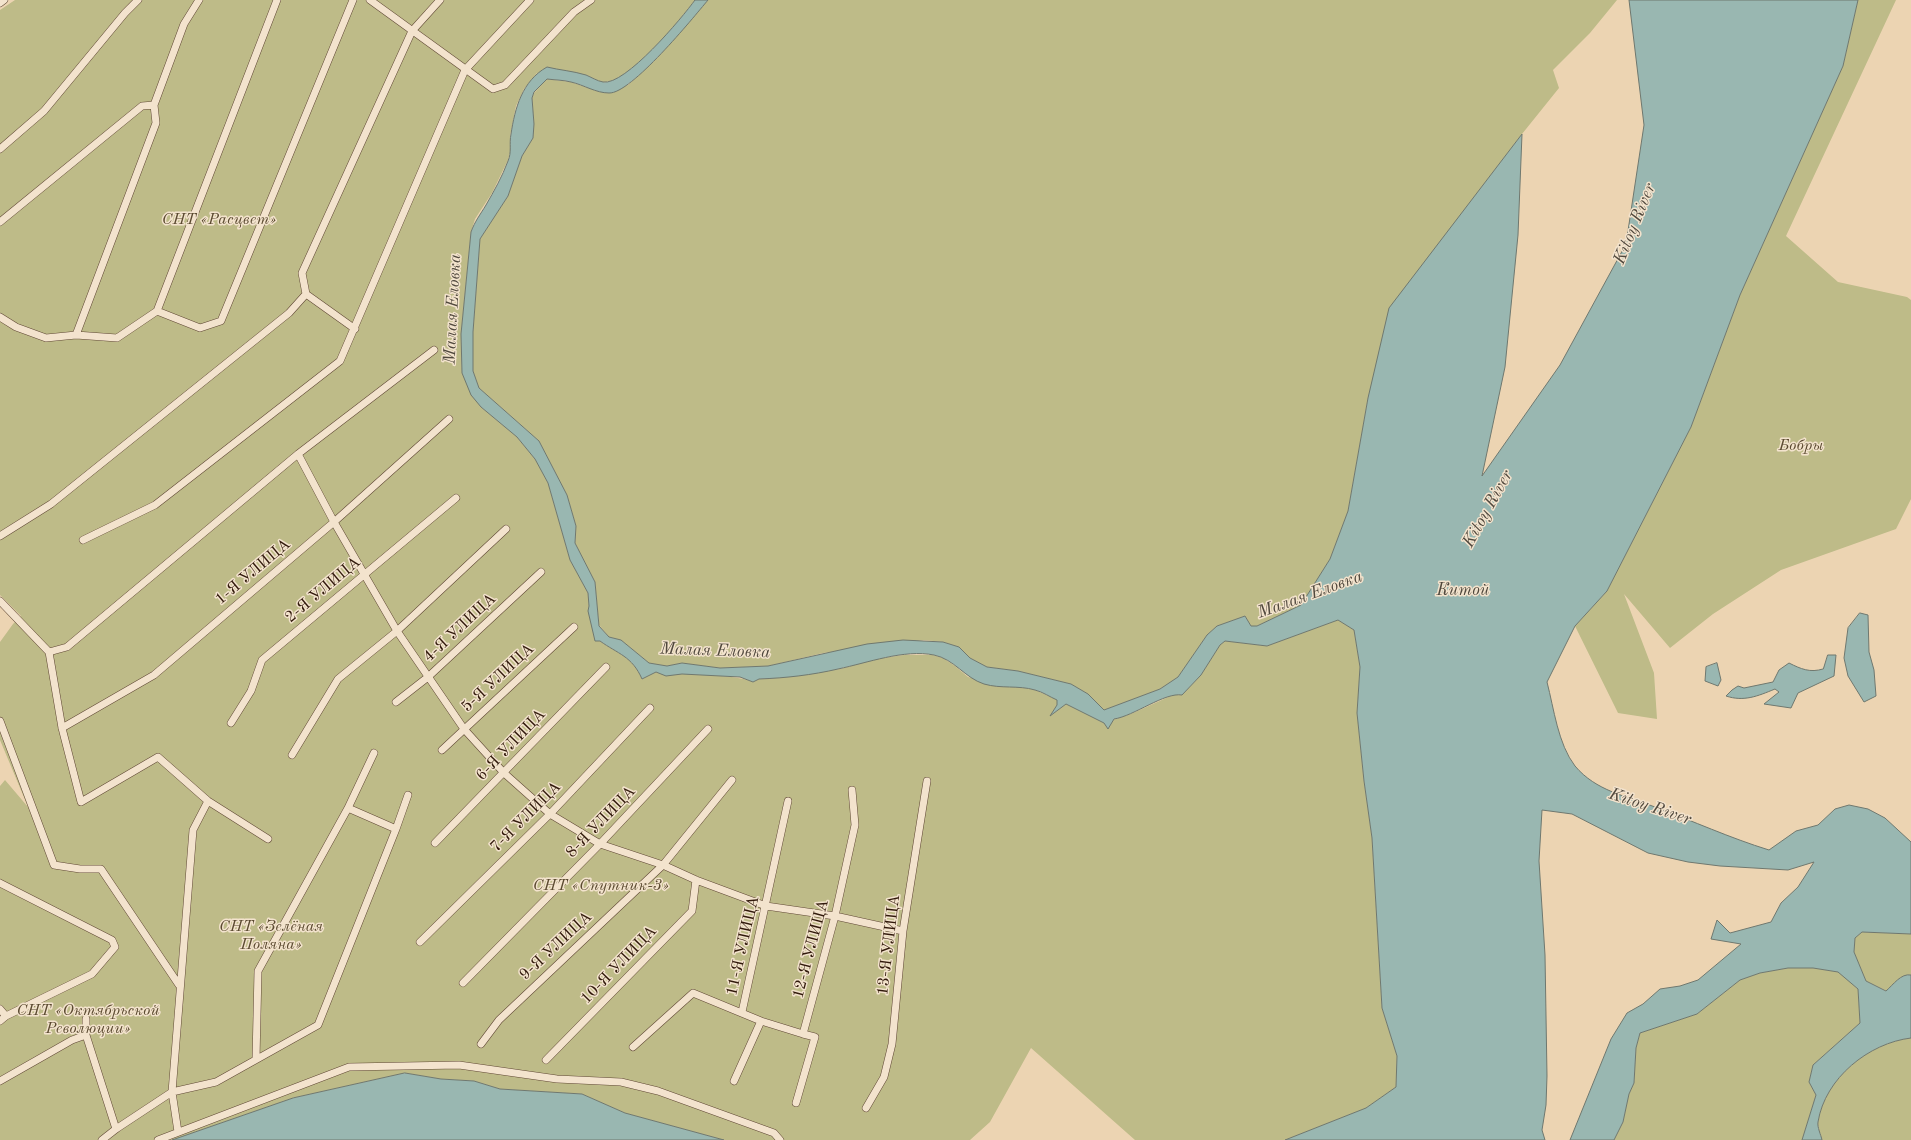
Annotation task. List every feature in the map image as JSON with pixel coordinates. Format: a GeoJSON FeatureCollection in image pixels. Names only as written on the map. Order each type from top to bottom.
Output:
{"type":"FeatureCollection","features":[{"type":"Feature","properties":{"kind":"street"},"geometry":{"type":"LineString","coordinates":[[0,3],[4,0]]}},
{"type":"Feature","properties":{"kind":"street"},"geometry":{"type":"LineString","coordinates":[[0,149],[44,111],[125,13],[138,0]]}},
{"type":"Feature","properties":{"kind":"street"},"geometry":{"type":"LineString","coordinates":[[76,335],[156,123],[154,105],[184,24],[199,0]]}},
{"type":"Feature","properties":{"kind":"street"},"geometry":{"type":"LineString","coordinates":[[0,317],[16,327],[46,338],[76,335],[117,338],[157,311],[276,0]]}},
{"type":"Feature","properties":{"kind":"street"},"geometry":{"type":"LineString","coordinates":[[157,311],[200,328],[221,321],[353,0]]}},
{"type":"Feature","properties":{"kind":"street"},"geometry":{"type":"LineString","coordinates":[[370,0],[493,89],[506,84],[574,12],[591,0]]}},
{"type":"Feature","properties":{"kind":"street"},"geometry":{"type":"LineString","coordinates":[[355,329],[306,294],[302,273],[412,31],[440,0]]}},
{"type":"Feature","properties":{"kind":"street"},"geometry":{"type":"LineString","coordinates":[[83,540],[161,501],[340,361],[465,70],[530,0]]}},
{"type":"Feature","properties":{"kind":"street"},"geometry":{"type":"LineString","coordinates":[[0,222],[142,106],[154,105]]}},
{"type":"Feature","properties":{"kind":"street"},"geometry":{"type":"LineString","coordinates":[[0,536],[51,504],[289,313],[306,294]]}},
{"type":"Feature","properties":{"kind":"street"},"geometry":{"type":"LineString","coordinates":[[49,652],[67,647],[298,454],[434,350]]}},
{"type":"Feature","properties":{"kind":"street","name":"1-Я УЛИЦА"},"geometry":{"type":"LineString","coordinates":[[62,728],[154,675],[334,522],[449,419]]}},
{"type":"Feature","properties":{"kind":"street"},"geometry":{"type":"LineString","coordinates":[[298,454],[334,522],[365,573],[397,631],[464,729],[504,773],[550,814],[600,844],[663,865],[696,880],[766,906],[836,916],[903,931]]}},
{"type":"Feature","properties":{"kind":"street","name":"2-Я УЛИЦА"},"geometry":{"type":"LineString","coordinates":[[231,722],[251,691],[262,660],[456,498]]}},
{"type":"Feature","properties":{"kind":"street"},"geometry":{"type":"LineString","coordinates":[[292,755],[338,679],[397,631],[506,529]]}},
{"type":"Feature","properties":{"kind":"street","name":"4-Я УЛИЦА"},"geometry":{"type":"LineString","coordinates":[[396,702],[428,677],[541,572]]}},
{"type":"Feature","properties":{"kind":"street"},"geometry":{"type":"LineString","coordinates":[[0,601],[49,652],[62,728],[81,802],[158,757],[208,801],[268,839]]}},
{"type":"Feature","properties":{"kind":"street","name":"5-Я УЛИЦА"},"geometry":{"type":"LineString","coordinates":[[442,750],[574,627]]}},
{"type":"Feature","properties":{"kind":"street","name":"6-Я УЛИЦА"},"geometry":{"type":"LineString","coordinates":[[435,843],[606,667]]}},
{"type":"Feature","properties":{"kind":"street","name":"7-Я УЛИЦА"},"geometry":{"type":"LineString","coordinates":[[420,942],[550,814],[650,708]]}},
{"type":"Feature","properties":{"kind":"street"},"geometry":{"type":"LineString","coordinates":[[0,721],[54,865],[80,869],[101,869],[179,985]]}},
{"type":"Feature","properties":{"kind":"street","name":"8-Я УЛИЦА"},"geometry":{"type":"LineString","coordinates":[[462,983],[600,844],[708,729]]}},
{"type":"Feature","properties":{"kind":"street"},"geometry":{"type":"LineString","coordinates":[[256,1059],[258,971],[348,808],[374,753]]}},
{"type":"Feature","properties":{"kind":"street","name":"9-Я УЛИЦА"},"geometry":{"type":"LineString","coordinates":[[481,1044],[499,1020],[663,865],[732,780]]}},
{"type":"Feature","properties":{"kind":"street","name":"13-Я УЛИЦА"},"geometry":{"type":"LineString","coordinates":[[866,1108],[884,1077],[892,1044],[903,931],[927,781]]}},
{"type":"Feature","properties":{"kind":"street","name":"12-Я УЛИЦА"},"geometry":{"type":"LineString","coordinates":[[803,1034],[836,916],[855,825],[852,790]]}},
{"type":"Feature","properties":{"kind":"street"},"geometry":{"type":"LineString","coordinates":[[102,1140],[172,1092],[216,1082],[318,1025],[396,829],[408,795]]}},
{"type":"Feature","properties":{"kind":"street"},"geometry":{"type":"LineString","coordinates":[[178,1132],[172,1092],[179,985],[193,830],[208,801]]}},
{"type":"Feature","properties":{"kind":"street","name":"11-Я УЛИЦА"},"geometry":{"type":"LineString","coordinates":[[788,801],[742,1012],[761,1021],[803,1034]]}},
{"type":"Feature","properties":{"kind":"street"},"geometry":{"type":"LineString","coordinates":[[348,808],[396,829]]}},
{"type":"Feature","properties":{"kind":"street","name":"10-Я УЛИЦА"},"geometry":{"type":"LineString","coordinates":[[546,1060],[692,911],[696,880]]}},
{"type":"Feature","properties":{"kind":"street"},"geometry":{"type":"LineString","coordinates":[[0,883],[112,940],[115,947],[92,974],[6,1016],[0,1021]]}},
{"type":"Feature","properties":{"kind":"street"},"geometry":{"type":"LineString","coordinates":[[633,1047],[693,993],[742,1012]]}},
{"type":"Feature","properties":{"kind":"street"},"geometry":{"type":"LineString","coordinates":[[0,1010],[6,1016]]}},
{"type":"Feature","properties":{"kind":"street"},"geometry":{"type":"LineString","coordinates":[[86,1019],[86,1035],[116,1129]]}},
{"type":"Feature","properties":{"kind":"street"},"geometry":{"type":"LineString","coordinates":[[734,1081],[761,1021]]}},
{"type":"Feature","properties":{"kind":"street"},"geometry":{"type":"LineString","coordinates":[[796,1103],[815,1037],[803,1034]]}},
{"type":"Feature","properties":{"kind":"street"},"geometry":{"type":"LineString","coordinates":[[0,1082],[72,1040],[86,1035]]}},
{"type":"Feature","properties":{"kind":"street"},"geometry":{"type":"LineString","coordinates":[[158,1140],[349,1067],[459,1065],[557,1079],[621,1082],[658,1091],[774,1133],[780,1140]]}},
{"type":"Feature","properties":{"kind":"green space"},"geometry":{"type":"Polygon","coordinates":[[[15,0],[695,0],[654,48],[629,71],[617,78],[603,82],[580,74],[537,73],[524,89],[516,106],[510,136],[511,150],[508,160],[492,193],[475,219],[471,232],[461,334],[462,373],[481,407],[517,437],[535,459],[548,483],[570,560],[588,593],[589,606],[600,641],[629,660],[634,665],[642,679],[656,672],[666,674],[698,674],[730,677],[753,682],[759,679],[840,669],[875,659],[904,655],[933,655],[943,658],[968,677],[1035,690],[1058,700],[1057,705],[1051,715],[1066,704],[1104,723],[1133,713],[1175,694],[1182,695],[1201,675],[1220,645],[1225,641],[1267,646],[1338,620],[1354,630],[1360,667],[1357,713],[1372,838],[1382,1008],[1397,1056],[1396,1087],[1366,1108],[1285,1140],[1135,1140],[1031,1048],[990,1122],[970,1140],[724,1140],[625,1113],[582,1094],[500,1089],[474,1081],[441,1079],[405,1073],[293,1098],[172,1140],[0,1140],[0,786],[5,780],[28,807],[0,740],[0,642],[21,616],[0,595],[0,10],[15,0]]]}},
{"type":"Feature","properties":{"kind":"green space"},"geometry":{"type":"Polygon","coordinates":[[[708,0],[1617,0],[1590,33],[1553,70],[1559,88],[1467,207],[1368,398],[1348,511],[1330,559],[1301,605],[1257,626],[1251,626],[1245,616],[1217,626],[1207,635],[1178,677],[1160,689],[1104,710],[1088,694],[1071,684],[1018,671],[987,667],[970,658],[959,647],[943,642],[924,640],[823,653],[768,666],[720,668],[682,663],[667,666],[649,663],[621,640],[609,637],[599,625],[595,582],[575,543],[576,526],[567,495],[539,441],[479,388],[473,371],[473,332],[480,239],[508,196],[522,156],[533,138],[534,124],[532,98],[534,93],[547,79],[571,82],[597,91],[628,85],[656,59],[708,0]]]}},
{"type":"Feature","properties":{"kind":"green space","name":"Бобры"},"geometry":{"type":"Polygon","coordinates":[[[1858,0],[1896,0],[1786,236],[1838,282],[1907,297],[1911,300],[1911,499],[1896,529],[1781,570],[1713,614],[1670,648],[1624,594],[1654,673],[1657,719],[1618,713],[1575,626],[1607,591],[1691,427],[1740,295],[1843,66],[1858,0]]]}},
{"type":"Feature","properties":{"kind":"green space"},"geometry":{"type":"Polygon","coordinates":[[[1862,932],[1911,934],[1911,975],[1901,978],[1887,991],[1866,981],[1854,952],[1855,938],[1862,932]]]}},
{"type":"Feature","properties":{"kind":"green space"},"geometry":{"type":"Polygon","coordinates":[[[1788,968],[1813,968],[1839,972],[1858,989],[1860,1023],[1813,1065],[1809,1082],[1816,1095],[1802,1140],[1614,1140],[1623,1122],[1629,1094],[1634,1083],[1636,1048],[1640,1033],[1697,1014],[1740,980],[1760,973],[1788,968]]]}},
{"type":"Feature","properties":{"kind":"green space"},"geometry":{"type":"Polygon","coordinates":[[[1911,1038],[1911,1140],[1822,1140],[1818,1122],[1822,1106],[1839,1077],[1851,1065],[1865,1055],[1895,1041],[1911,1038]]]}},
{"type":"Feature","properties":{"kind":"water","name":"Китой"},"geometry":{"type":"Polygon","coordinates":[[[695,0],[708,0],[661,54],[632,81],[619,90],[604,93],[571,82],[547,79],[534,92],[532,98],[534,124],[533,138],[522,156],[508,196],[480,239],[473,332],[473,371],[479,388],[539,441],[567,495],[576,526],[575,543],[595,582],[599,626],[609,637],[621,640],[649,663],[667,666],[682,663],[720,668],[768,666],[867,644],[903,640],[943,642],[959,647],[970,658],[987,667],[1018,671],[1071,684],[1088,694],[1104,710],[1160,689],[1178,677],[1207,635],[1217,626],[1245,616],[1251,626],[1257,626],[1301,605],[1330,559],[1348,511],[1368,398],[1389,308],[1522,134],[1518,235],[1505,367],[1482,476],[1560,365],[1626,244],[1644,125],[1629,0],[1858,0],[1843,66],[1740,295],[1691,427],[1607,591],[1575,626],[1547,682],[1557,726],[1569,757],[1583,774],[1592,781],[1612,792],[1769,850],[1796,831],[1818,825],[1835,809],[1849,805],[1868,809],[1885,818],[1911,842],[1911,934],[1862,932],[1855,938],[1854,952],[1866,981],[1886,991],[1904,976],[1911,975],[1911,1038],[1895,1041],[1865,1055],[1851,1065],[1839,1077],[1822,1106],[1818,1124],[1822,1140],[1802,1140],[1816,1095],[1809,1082],[1813,1065],[1860,1023],[1858,989],[1838,972],[1813,968],[1788,968],[1760,973],[1740,980],[1697,1014],[1640,1033],[1636,1048],[1634,1083],[1629,1094],[1623,1122],[1614,1140],[1570,1140],[1611,1039],[1627,1013],[1643,1004],[1660,989],[1680,986],[1698,980],[1741,944],[1711,939],[1717,920],[1730,933],[1771,922],[1781,903],[1798,887],[1814,862],[1788,870],[1720,866],[1688,862],[1648,853],[1572,814],[1542,810],[1539,861],[1545,955],[1547,1076],[1546,1105],[1542,1130],[1545,1140],[1285,1140],[1366,1108],[1396,1087],[1397,1056],[1382,1008],[1372,838],[1357,713],[1360,667],[1354,630],[1338,620],[1267,646],[1225,641],[1220,645],[1201,675],[1182,695],[1175,695],[1158,700],[1131,714],[1114,719],[1108,729],[1104,723],[1066,704],[1050,716],[1057,705],[1057,700],[1035,690],[984,684],[971,678],[948,660],[934,655],[898,655],[818,673],[759,679],[753,682],[740,677],[682,674],[666,676],[656,672],[642,679],[634,665],[629,660],[600,641],[595,641],[588,611],[588,593],[570,560],[548,483],[535,459],[517,437],[481,407],[471,395],[462,373],[461,334],[471,232],[506,167],[510,154],[510,141],[515,115],[521,96],[531,80],[547,67],[586,75],[603,82],[613,80],[638,63],[666,35],[695,0]]]}},
{"type":"Feature","properties":{"kind":"water"},"geometry":{"type":"Polygon","coordinates":[[[1860,613],[1868,615],[1869,652],[1874,670],[1876,696],[1864,702],[1848,676],[1844,658],[1848,628],[1860,613]]]}},
{"type":"Feature","properties":{"kind":"water"},"geometry":{"type":"Polygon","coordinates":[[[1828,655],[1836,655],[1834,676],[1798,693],[1791,708],[1764,704],[1779,692],[1775,689],[1757,696],[1745,698],[1733,698],[1726,696],[1738,686],[1744,688],[1773,682],[1779,670],[1789,663],[1806,670],[1814,671],[1823,669],[1828,655]]]}},
{"type":"Feature","properties":{"kind":"water"},"geometry":{"type":"Polygon","coordinates":[[[1717,663],[1721,680],[1718,686],[1705,681],[1706,667],[1717,663]]]}},
{"type":"Feature","properties":{"kind":"water"},"geometry":{"type":"Polygon","coordinates":[[[405,1073],[441,1079],[474,1081],[500,1089],[582,1094],[625,1113],[724,1140],[172,1140],[293,1098],[405,1073]]]}},
{"type":"Feature","properties":{"kind":"park label","name":"СНТ «Расцвет»"},"geometry":{"type":"Point","coordinates":[219,220]}},
{"type":"Feature","properties":{"kind":"park label","name":"СНТ «Спутник-3»"},"geometry":{"type":"Point","coordinates":[601,886]}},
{"type":"Feature","properties":{"kind":"park label","name":"СНТ «Зелёная Поляна»"},"geometry":{"type":"Point","coordinates":[271,936]}},
{"type":"Feature","properties":{"kind":"park label","name":"СНТ «Октябрьской Революции»"},"geometry":{"type":"Point","coordinates":[88,1020]}},
{"type":"Feature","properties":{"kind":"water label","name":"Kitoy River"},"geometry":{"type":"Point","coordinates":[1635,224]}},
{"type":"Feature","properties":{"kind":"water label","name":"Малая Еловка"},"geometry":{"type":"Point","coordinates":[453,309]}},
{"type":"Feature","properties":{"kind":"water label","name":"Kitoy River"},"geometry":{"type":"Point","coordinates":[1488,509]}},
{"type":"Feature","properties":{"kind":"water label","name":"Малая Еловка"},"geometry":{"type":"Point","coordinates":[1310,595]}},
{"type":"Feature","properties":{"kind":"water label","name":"Малая Еловка"},"geometry":{"type":"Point","coordinates":[715,651]}},
{"type":"Feature","properties":{"kind":"water label","name":"Kitoy River"},"geometry":{"type":"Point","coordinates":[1650,807]}}]}
